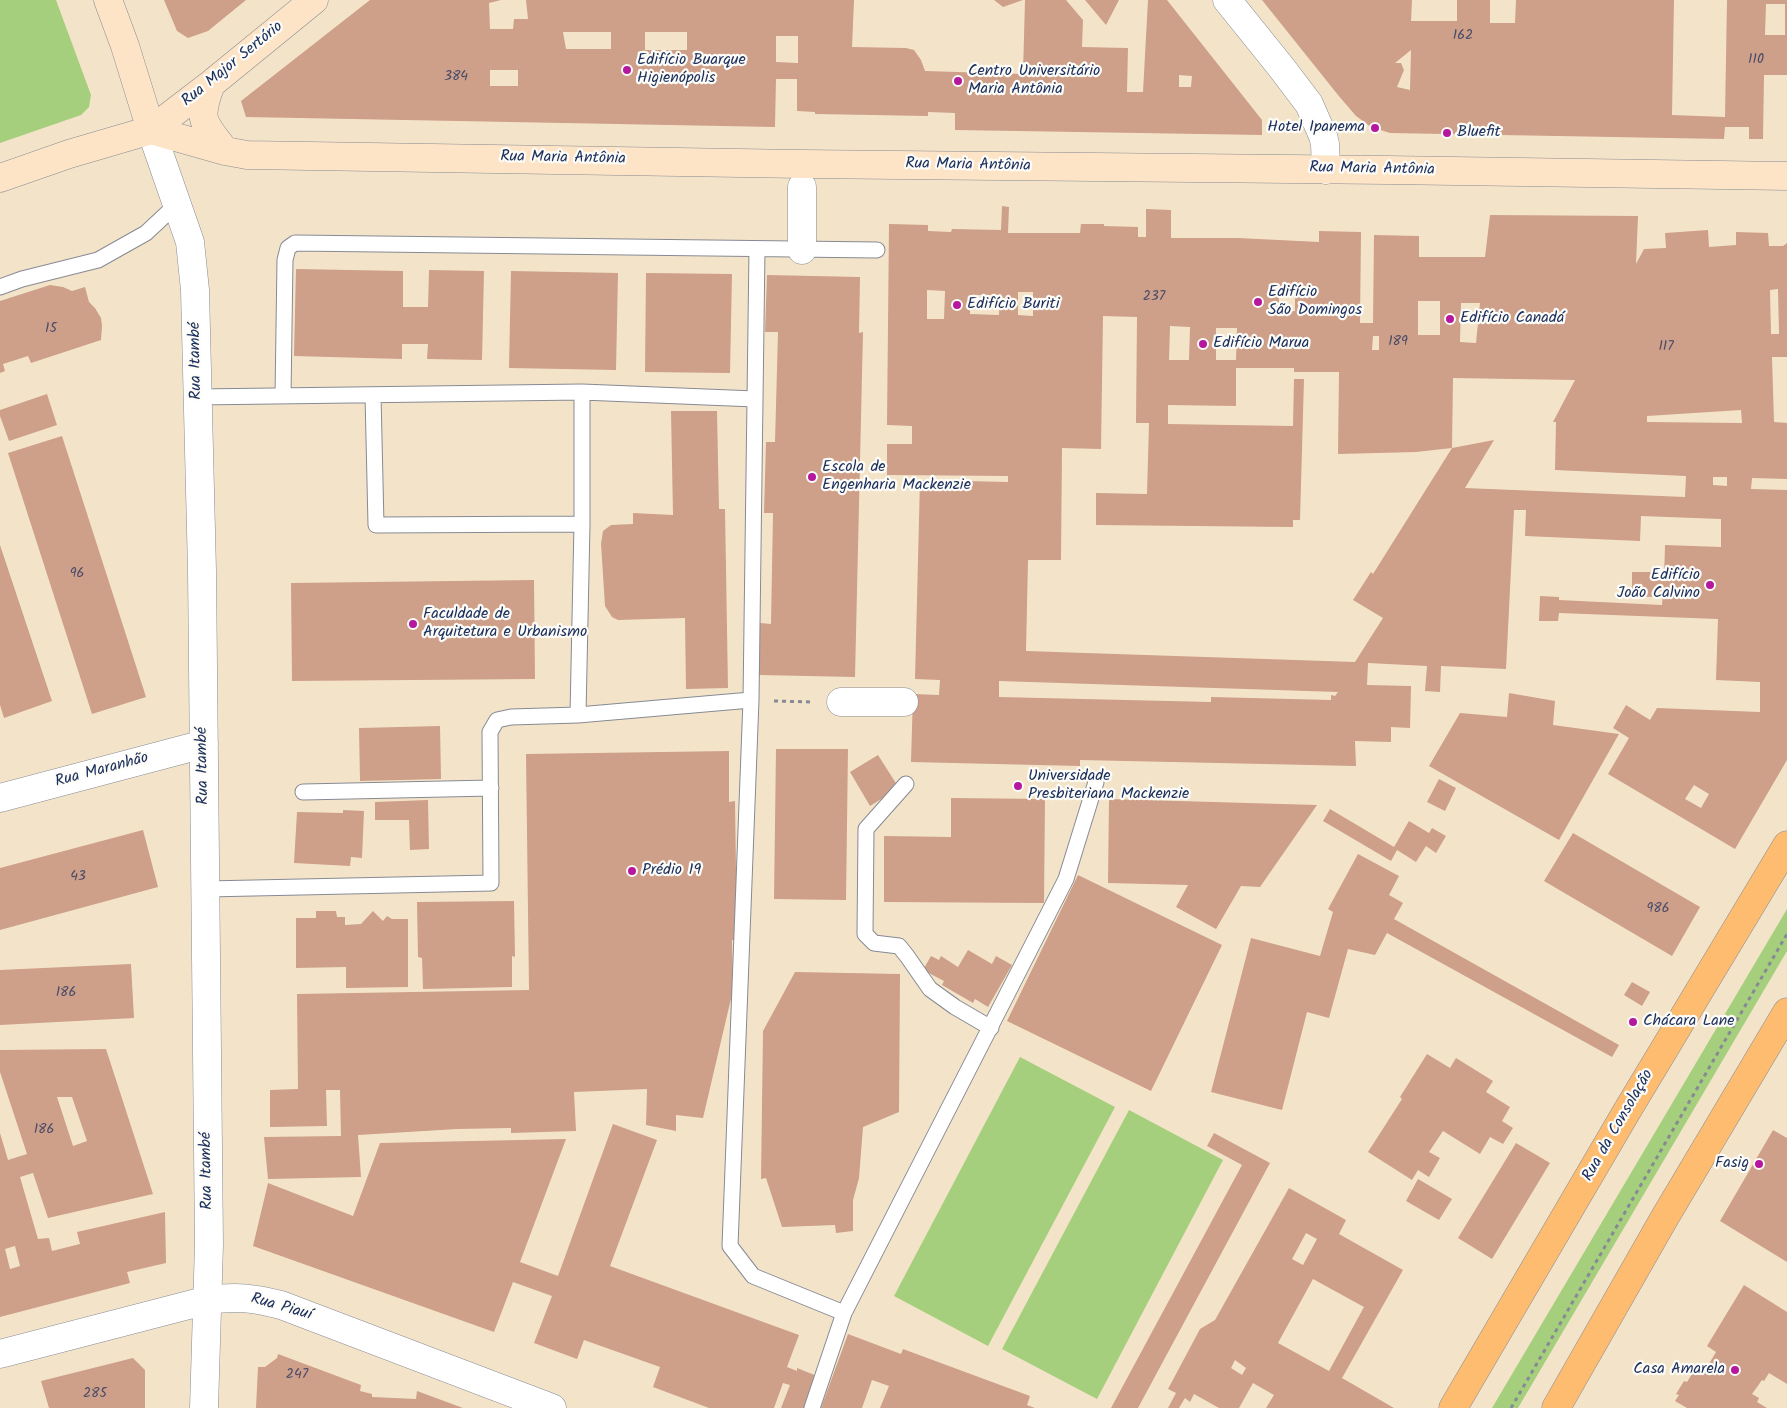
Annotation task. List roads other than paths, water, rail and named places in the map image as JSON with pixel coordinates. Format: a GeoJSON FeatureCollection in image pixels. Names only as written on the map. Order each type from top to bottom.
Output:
{"type":"FeatureCollection","features":[{"type":"Feature","properties":{"kind":"main road","name":"Rua da Consolação"},"geometry":{"type":"LineString","coordinates":[[1453,1408],[1787,845]]}},
{"type":"Feature","properties":{"kind":"main road"},"geometry":{"type":"LineString","coordinates":[[1559,1407],[1665,1217],[1787,1012]]}},
{"type":"Feature","properties":{"kind":"street"},"geometry":{"type":"LineString","coordinates":[[0,178],[69,154],[151,130],[125,46],[108,0]]}},
{"type":"Feature","properties":{"kind":"street","name":"Rua Major Sertório"},"geometry":{"type":"LineString","coordinates":[[151,130],[314,0]]}},
{"type":"Feature","properties":{"kind":"street"},"geometry":{"type":"LineString","coordinates":[[1227,0],[1309,104],[1323,136],[1326,170]]}},
{"type":"Feature","properties":{"kind":"street"},"geometry":{"type":"LineString","coordinates":[[210,84],[204,102],[205,125],[225,151]]}},
{"type":"Feature","properties":{"kind":"street","name":"Rua Maria Antônia"},"geometry":{"type":"LineString","coordinates":[[151,130],[225,151],[247,154],[791,164],[1787,176]]}},
{"type":"Feature","properties":{"kind":"street","name":"Rua Itambé"},"geometry":{"type":"LineString","coordinates":[[151,130],[190,242],[195,290],[202,570],[209,1234],[204,1408]]}},
{"type":"Feature","properties":{"kind":"street"},"geometry":{"type":"LineString","coordinates":[[802,187],[802,250]]}},
{"type":"Feature","properties":{"kind":"street"},"geometry":{"type":"LineString","coordinates":[[841,702],[904,702]]}},
{"type":"Feature","properties":{"kind":"street","name":"Rua Maranhão"},"geometry":{"type":"LineString","coordinates":[[0,798],[204,744]]}},
{"type":"Feature","properties":{"kind":"street","name":"Rua Piauí"},"geometry":{"type":"LineString","coordinates":[[0,1354],[208,1300],[233,1297],[254,1298],[281,1305],[552,1408]]}},
{"type":"Feature","properties":{"kind":"lane"},"geometry":{"type":"LineString","coordinates":[[0,287],[22,279],[98,260],[146,233],[177,204]]}},
{"type":"Feature","properties":{"kind":"lane"},"geometry":{"type":"LineString","coordinates":[[282,396],[285,260],[288,248],[296,242],[877,250]]}},
{"type":"Feature","properties":{"kind":"lane"},"geometry":{"type":"LineString","coordinates":[[757,249],[752,700],[730,1246],[753,1276],[844,1313]]}},
{"type":"Feature","properties":{"kind":"lane"},"geometry":{"type":"LineString","coordinates":[[197,397],[582,392],[755,399]]}},
{"type":"Feature","properties":{"kind":"lane"},"geometry":{"type":"LineString","coordinates":[[578,715],[582,524],[582,392]]}},
{"type":"Feature","properties":{"kind":"lane"},"geometry":{"type":"LineString","coordinates":[[374,395],[376,525],[582,524]]}},
{"type":"Feature","properties":{"kind":"lane"},"geometry":{"type":"LineString","coordinates":[[206,889],[492,883],[490,732],[497,720],[512,717],[578,715],[752,700]]}},
{"type":"Feature","properties":{"kind":"lane"},"geometry":{"type":"LineString","coordinates":[[812,1408],[844,1313],[1066,879],[1096,782]]}},
{"type":"Feature","properties":{"kind":"lane"},"geometry":{"type":"LineString","coordinates":[[906,784],[866,829],[865,934],[874,943],[899,946],[930,989],[955,1007],[991,1028]]}},
{"type":"Feature","properties":{"kind":"lane"},"geometry":{"type":"LineString","coordinates":[[303,792],[490,788]]}},
{"type":"Feature","properties":{"kind":"place","name":"Edifício Buarque Higienópolis"},"geometry":{"type":"Point","coordinates":[627,70]}},
{"type":"Feature","properties":{"kind":"place","name":"Centro Universitário Maria Antônia"},"geometry":{"type":"Point","coordinates":[958,81]}},
{"type":"Feature","properties":{"kind":"place","name":"Hotel Ipanema"},"geometry":{"type":"Point","coordinates":[1375,128]}},
{"type":"Feature","properties":{"kind":"place","name":"Bluefit"},"geometry":{"type":"Point","coordinates":[1447,133]}},
{"type":"Feature","properties":{"kind":"place","name":"Edifício São Domingos"},"geometry":{"type":"Point","coordinates":[1258,302]}},
{"type":"Feature","properties":{"kind":"place","name":"Edifício Buriti"},"geometry":{"type":"Point","coordinates":[957,305]}},
{"type":"Feature","properties":{"kind":"place","name":"Edifício Canadá"},"geometry":{"type":"Point","coordinates":[1450,319]}},
{"type":"Feature","properties":{"kind":"place","name":"Edifício Marua"},"geometry":{"type":"Point","coordinates":[1203,344]}},
{"type":"Feature","properties":{"kind":"place","name":"Escola de Engenharia Mackenzie"},"geometry":{"type":"Point","coordinates":[812,477]}},
{"type":"Feature","properties":{"kind":"place","name":"Edifício João Calvino"},"geometry":{"type":"Point","coordinates":[1710,585]}},
{"type":"Feature","properties":{"kind":"place","name":"Faculdade de Arquitetura e Urbanismo"},"geometry":{"type":"Point","coordinates":[413,624]}},
{"type":"Feature","properties":{"kind":"place","name":"Universidade Presbiteriana Mackenzie"},"geometry":{"type":"Point","coordinates":[1018,786]}},
{"type":"Feature","properties":{"kind":"place","name":"Prédio 19"},"geometry":{"type":"Point","coordinates":[632,871]}},
{"type":"Feature","properties":{"kind":"place","name":"Chácara Lane"},"geometry":{"type":"Point","coordinates":[1633,1022]}},
{"type":"Feature","properties":{"kind":"place","name":"Fasig"},"geometry":{"type":"Point","coordinates":[1759,1164]}},
{"type":"Feature","properties":{"kind":"place","name":"Casa Amarela"},"geometry":{"type":"Point","coordinates":[1735,1370]}}]}
